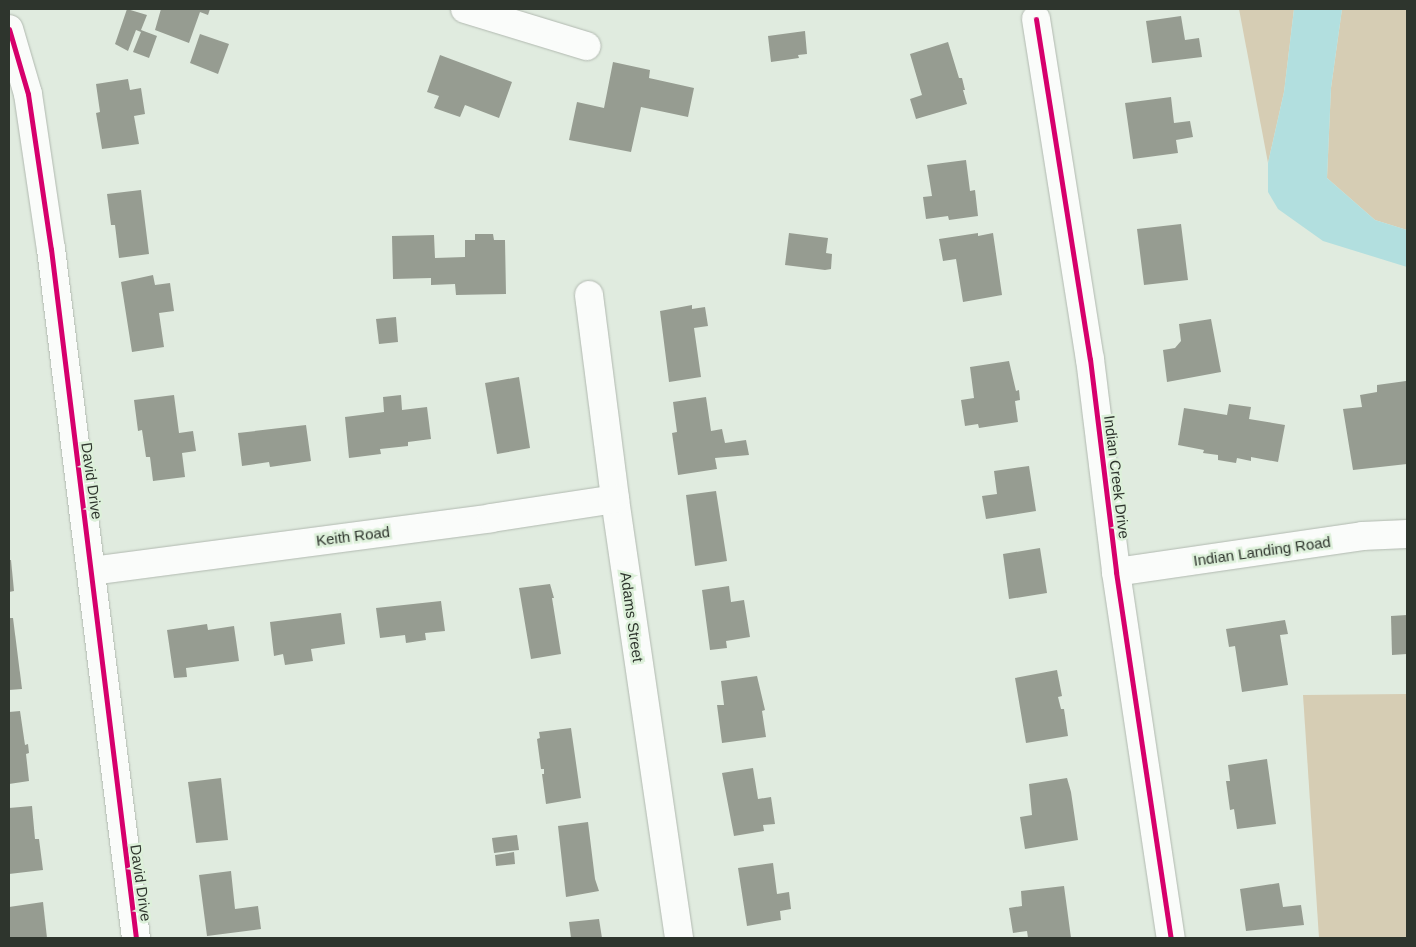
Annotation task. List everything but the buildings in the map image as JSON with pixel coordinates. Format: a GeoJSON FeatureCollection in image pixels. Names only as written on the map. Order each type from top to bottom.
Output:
{"type":"FeatureCollection","features":[{"type":"Feature","properties":{"kind":"street"},"geometry":{"type":"LineString","coordinates":[[465,9],[586,46]]}},
{"type":"Feature","properties":{"kind":"street","name":"Indian Creek Drive"},"geometry":{"type":"LineString","coordinates":[[1036,19],[1090,359],[1116,572],[1171,938]]}},
{"type":"Feature","properties":{"kind":"street","name":"David Drive"},"geometry":{"type":"LineString","coordinates":[[9,30],[20,61],[29,104],[51,249],[136,938]]}},
{"type":"Feature","properties":{"kind":"street","name":"Adams Street"},"geometry":{"type":"LineString","coordinates":[[589,295],[615,499],[679,938]]}},
{"type":"Feature","properties":{"kind":"street","name":"Keith Road"},"geometry":{"type":"LineString","coordinates":[[91,571],[491,518],[615,499]]}},
{"type":"Feature","properties":{"kind":"street","name":"Indian Landing Road"},"geometry":{"type":"LineString","coordinates":[[1116,572],[1362,536],[1407,534]]}},
{"type":"Feature","properties":{"kind":"shaded area"},"geometry":{"type":"Polygon","coordinates":[[[1239,9],[1294,9],[1284,92],[1268,163],[1239,9]]]}},
{"type":"Feature","properties":{"kind":"shaded area"},"geometry":{"type":"Polygon","coordinates":[[[1342,9],[1407,9],[1407,230],[1375,220],[1327,178],[1331,88],[1342,9]]]}},
{"type":"Feature","properties":{"kind":"shaded area"},"geometry":{"type":"Polygon","coordinates":[[[1407,694],[1407,938],[1319,938],[1303,695],[1407,694]]]}},
{"type":"Feature","properties":{"kind":"water"},"geometry":{"type":"Polygon","coordinates":[[[1294,9],[1342,9],[1331,88],[1327,178],[1375,220],[1407,230],[1407,267],[1323,241],[1278,209],[1268,192],[1268,163],[1284,92],[1294,9]]]}},
{"type":"Feature","properties":{"kind":"cycle path"},"geometry":{"type":"LineString","coordinates":[[1036,19],[1090,359],[1116,572],[1171,938]]}},
{"type":"Feature","properties":{"kind":"cycle path"},"geometry":{"type":"LineString","coordinates":[[9,29],[28,94],[51,249],[136,938]]}}]}
